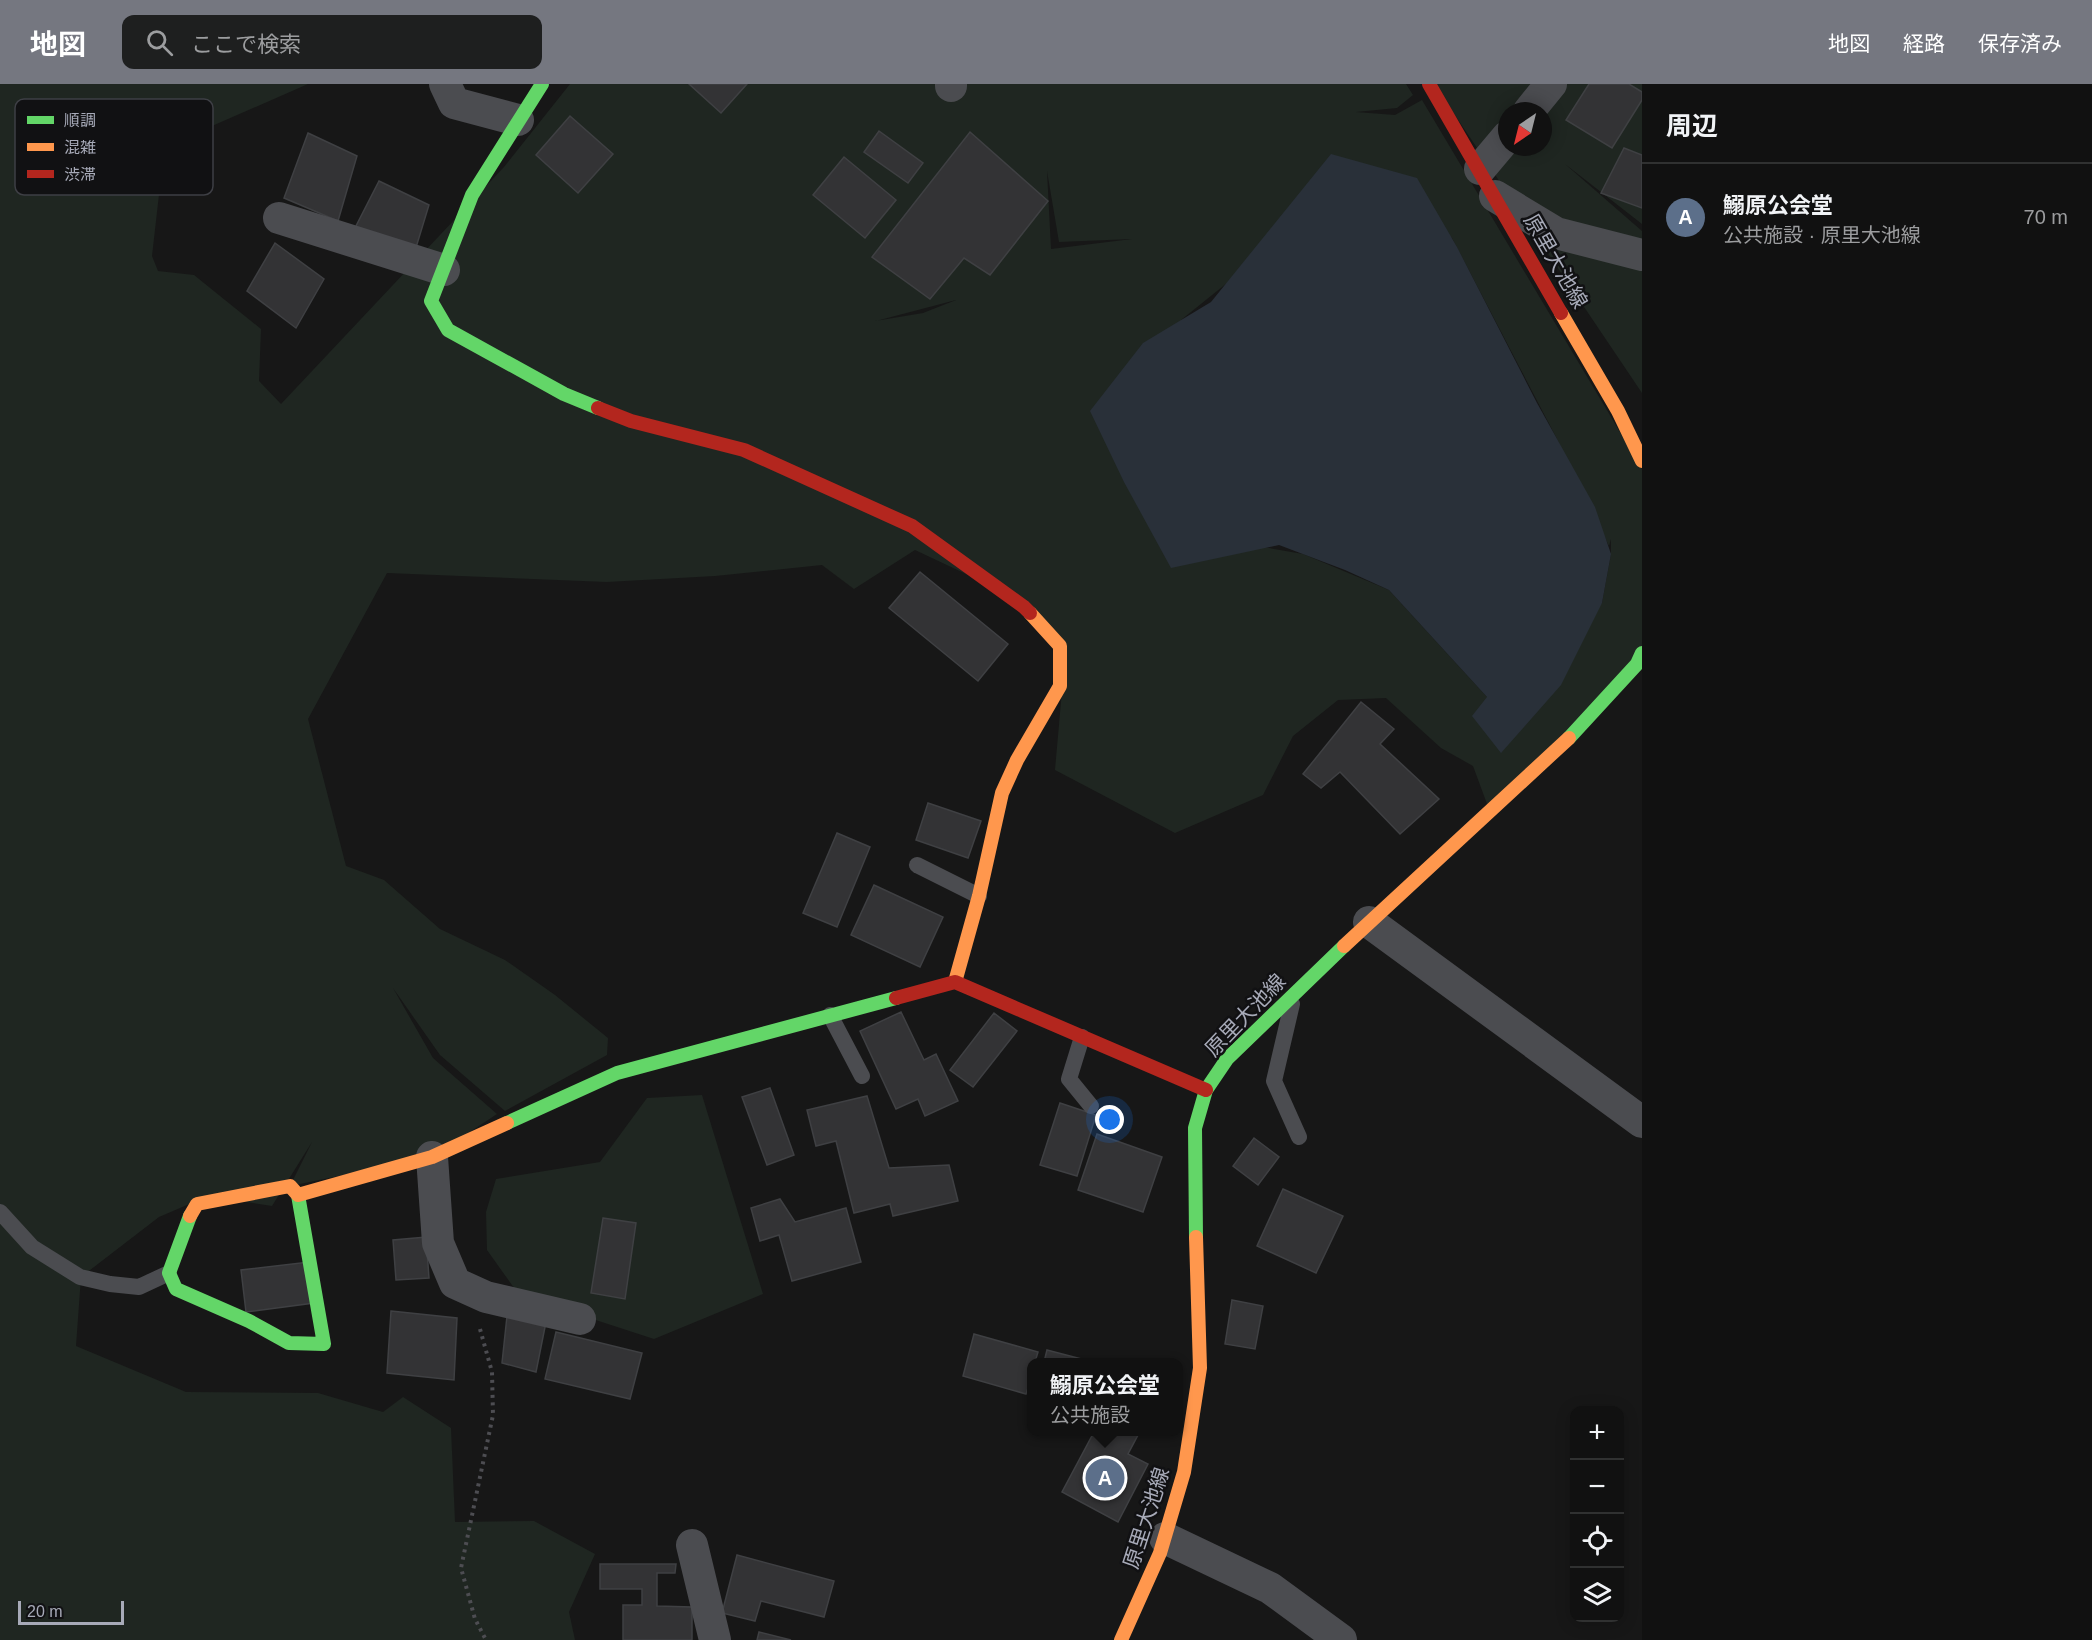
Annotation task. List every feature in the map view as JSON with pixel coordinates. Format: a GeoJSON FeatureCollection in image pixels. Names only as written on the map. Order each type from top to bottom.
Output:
{"type":"FeatureCollection","features":[{"type":"Feature","properties":{"kind":"street"},"geometry":{"type":"LineString","coordinates":[[445,84],[454,103],[518,120]]}},
{"type":"Feature","properties":{"kind":"street"},"geometry":{"type":"LineString","coordinates":[[542,84],[472,195],[431,302],[448,330],[564,394],[632,421],[744,450],[912,526],[1024,608],[1060,646],[1060,686],[1017,760],[1002,793],[979,896],[956,982]]}},
{"type":"Feature","properties":{"kind":"street","name":"原里大池線"},"geometry":{"type":"LineString","coordinates":[[1429,84],[1618,411],[1642,461]]}},
{"type":"Feature","properties":{"kind":"street"},"geometry":{"type":"LineString","coordinates":[[1536,102],[1551,84]]}},
{"type":"Feature","properties":{"kind":"street"},"geometry":{"type":"LineString","coordinates":[[1499,156],[1487,182],[1556,232],[1642,255]]}},
{"type":"Feature","properties":{"kind":"street"},"geometry":{"type":"LineString","coordinates":[[279,218],[444,270]]}},
{"type":"Feature","properties":{"kind":"street","name":"原里大池線"},"geometry":{"type":"LineString","coordinates":[[1121,1640],[1160,1554],[1184,1472],[1200,1368],[1194,1157],[1195,1128],[1206,1090],[1227,1059],[1294,994],[1563,744],[1637,664],[1642,653]]}},
{"type":"Feature","properties":{"kind":"street"},"geometry":{"type":"LineString","coordinates":[[1369,922],[1642,1122]]}},
{"type":"Feature","properties":{"kind":"street"},"geometry":{"type":"LineString","coordinates":[[298,1196],[432,1157],[617,1073],[956,982],[1206,1090]]}},
{"type":"Feature","properties":{"kind":"street"},"geometry":{"type":"LineString","coordinates":[[432,1157],[438,1243],[455,1282],[486,1297],[580,1319]]}},
{"type":"Feature","properties":{"kind":"street"},"geometry":{"type":"LineString","coordinates":[[290,1186],[298,1196],[324,1344],[289,1343],[176,1289],[169,1273],[188,1218],[197,1204],[290,1186]]}},
{"type":"Feature","properties":{"kind":"street"},"geometry":{"type":"LineString","coordinates":[[1165,1538],[1270,1587],[1341,1640]]}},
{"type":"Feature","properties":{"kind":"street"},"geometry":{"type":"LineString","coordinates":[[692,1545],[715,1640]]}},
{"type":"Feature","properties":{"kind":"lane"},"geometry":{"type":"LineString","coordinates":[[917,865],[979,896]]}},
{"type":"Feature","properties":{"kind":"lane"},"geometry":{"type":"LineString","coordinates":[[1294,994],[1274,1081],[1299,1137]]}},
{"type":"Feature","properties":{"kind":"lane"},"geometry":{"type":"LineString","coordinates":[[830,1015],[862,1076]]}},
{"type":"Feature","properties":{"kind":"lane"},"geometry":{"type":"LineString","coordinates":[[1082,1036],[1069,1079],[1091,1107]]}},
{"type":"Feature","properties":{"kind":"lane"},"geometry":{"type":"LineString","coordinates":[[0,1212],[33,1247],[80,1277],[110,1284],[139,1287],[169,1273]]}},
{"type":"Feature","properties":{"kind":"path"},"geometry":{"type":"LineString","coordinates":[[455,1282],[474,1309],[492,1372],[493,1415],[461,1568],[475,1619],[486,1640]]}},
{"type":"Feature","properties":{"kind":"shaded area"},"geometry":{"type":"Polygon","coordinates":[[[0,84],[308,84],[213,126],[213,99],[15,99],[15,195],[159,195],[152,256],[158,271],[194,275],[261,329],[259,381],[281,404],[504,167],[570,84],[1406,84],[1413,95],[1397,108],[1356,112],[1395,115],[1422,100],[1642,469],[1642,653],[1490,812],[1473,766],[1441,748],[1386,698],[1338,700],[1293,736],[1263,795],[1175,833],[1055,770],[1066,645],[1000,590],[915,550],[854,589],[822,565],[715,576],[607,582],[387,573],[308,719],[346,866],[384,880],[440,929],[505,960],[555,995],[608,1038],[607,1055],[505,1111],[440,1055],[393,988],[433,1058],[497,1114],[432,1157],[290,1186],[312,1142],[272,1206],[208,1196],[159,1217],[81,1277],[76,1346],[186,1392],[318,1393],[383,1412],[403,1397],[451,1428],[455,1522],[534,1521],[595,1554],[569,1612],[575,1640],[0,1640],[0,84]],[[1332,155],[1227,283],[1181,320],[1189,534],[1303,554],[1389,590],[1487,697],[1602,603],[1611,554],[1611,539],[1609,546],[1556,437],[1452,238],[1332,155]],[[1047,171],[1051,249],[1132,239],[1059,242],[1047,171]],[[956,300],[878,321],[923,313],[956,300]]]}},
{"type":"Feature","properties":{"kind":"shaded area"},"geometry":{"type":"Polygon","coordinates":[[[1434,84],[1642,84],[1642,224],[1565,164],[1642,231],[1642,393],[1434,84]]]}},
{"type":"Feature","properties":{"kind":"shaded area"},"geometry":{"type":"Polygon","coordinates":[[[1331,154],[1417,178],[1457,247],[1537,403],[1595,507],[1611,554],[1602,603],[1561,685],[1501,753],[1472,716],[1487,697],[1389,590],[1345,570],[1279,545],[1171,568],[1124,482],[1090,411],[1143,343],[1211,302],[1331,154]]]}},
{"type":"Feature","properties":{"kind":"shaded area"},"geometry":{"type":"Polygon","coordinates":[[[702,1095],[763,1294],[654,1339],[519,1295],[487,1250],[486,1212],[496,1179],[600,1162],[647,1098],[702,1095]]]}},
{"type":"Feature","properties":{"kind":"building"},"geometry":{"type":"Polygon","coordinates":[[[689,84],[747,84],[721,113],[689,84]]]}},
{"type":"Feature","properties":{"kind":"building"},"geometry":{"type":"Polygon","coordinates":[[[1589,84],[1629,84],[1642,92],[1642,100],[1612,148],[1566,120],[1589,84]]]}},
{"type":"Feature","properties":{"kind":"building"},"geometry":{"type":"Polygon","coordinates":[[[570,116],[613,154],[578,193],[536,155],[570,116]]]}},
{"type":"Feature","properties":{"kind":"building"},"geometry":{"type":"Polygon","coordinates":[[[879,131],[923,163],[908,183],[864,152],[879,131]]]}},
{"type":"Feature","properties":{"kind":"building"},"geometry":{"type":"Polygon","coordinates":[[[970,132],[1048,201],[990,275],[964,258],[930,299],[872,257],[970,132]]]}},
{"type":"Feature","properties":{"kind":"building"},"geometry":{"type":"Polygon","coordinates":[[[308,133],[357,156],[338,221],[284,198],[308,133]]]}},
{"type":"Feature","properties":{"kind":"building"},"geometry":{"type":"Polygon","coordinates":[[[1624,148],[1642,155],[1642,208],[1601,193],[1624,148]]]}},
{"type":"Feature","properties":{"kind":"building"},"geometry":{"type":"Polygon","coordinates":[[[844,157],[896,200],[865,238],[813,195],[844,157]]]}},
{"type":"Feature","properties":{"kind":"building"},"geometry":{"type":"Polygon","coordinates":[[[379,181],[429,205],[414,254],[355,228],[379,181]]]}},
{"type":"Feature","properties":{"kind":"building"},"geometry":{"type":"Polygon","coordinates":[[[275,243],[324,279],[296,328],[247,291],[275,243]]]}},
{"type":"Feature","properties":{"kind":"building"},"geometry":{"type":"Polygon","coordinates":[[[920,572],[1008,644],[978,681],[889,608],[920,572]]]}},
{"type":"Feature","properties":{"kind":"building"},"geometry":{"type":"Polygon","coordinates":[[[1361,702],[1394,729],[1380,744],[1439,799],[1400,834],[1340,772],[1321,788],[1303,774],[1361,702]]]}},
{"type":"Feature","properties":{"kind":"building"},"geometry":{"type":"Polygon","coordinates":[[[928,803],[981,821],[968,858],[916,840],[928,803]]]}},
{"type":"Feature","properties":{"kind":"building"},"geometry":{"type":"Polygon","coordinates":[[[837,833],[870,847],[837,927],[803,913],[837,833]]]}},
{"type":"Feature","properties":{"kind":"building"},"geometry":{"type":"Polygon","coordinates":[[[874,885],[943,917],[920,967],[851,935],[874,885]]]}},
{"type":"Feature","properties":{"kind":"building"},"geometry":{"type":"Polygon","coordinates":[[[901,1012],[924,1060],[936,1054],[958,1101],[925,1116],[918,1099],[896,1109],[860,1031],[901,1012]]]}},
{"type":"Feature","properties":{"kind":"building"},"geometry":{"type":"Polygon","coordinates":[[[994,1013],[1017,1031],[973,1087],[950,1070],[994,1013]]]}},
{"type":"Feature","properties":{"kind":"building"},"geometry":{"type":"Polygon","coordinates":[[[770,1088],[794,1155],[767,1165],[742,1097],[770,1088]]]}},
{"type":"Feature","properties":{"kind":"building"},"geometry":{"type":"Polygon","coordinates":[[[867,1096],[889,1168],[949,1165],[958,1201],[893,1216],[890,1204],[854,1213],[836,1141],[816,1146],[807,1110],[867,1096]]]}},
{"type":"Feature","properties":{"kind":"building"},"geometry":{"type":"Polygon","coordinates":[[[1060,1103],[1096,1115],[1077,1176],[1040,1165],[1060,1103]]]}},
{"type":"Feature","properties":{"kind":"building"},"geometry":{"type":"Polygon","coordinates":[[[1097,1134],[1162,1157],[1143,1212],[1078,1190],[1097,1134]]]}},
{"type":"Feature","properties":{"kind":"building"},"geometry":{"type":"Polygon","coordinates":[[[1254,1138],[1279,1157],[1258,1185],[1233,1166],[1254,1138]]]}},
{"type":"Feature","properties":{"kind":"building"},"geometry":{"type":"Polygon","coordinates":[[[1283,1189],[1343,1216],[1316,1273],[1257,1246],[1283,1189]]]}},
{"type":"Feature","properties":{"kind":"building"},"geometry":{"type":"Polygon","coordinates":[[[780,1199],[795,1222],[846,1208],[861,1262],[792,1281],[779,1235],[760,1241],[751,1208],[780,1199]]]}},
{"type":"Feature","properties":{"kind":"building"},"geometry":{"type":"Polygon","coordinates":[[[603,1218],[636,1223],[625,1299],[591,1293],[603,1218]]]}},
{"type":"Feature","properties":{"kind":"building"},"geometry":{"type":"Polygon","coordinates":[[[426,1237],[429,1278],[396,1280],[393,1240],[426,1237]]]}},
{"type":"Feature","properties":{"kind":"building"},"geometry":{"type":"Polygon","coordinates":[[[309,1262],[314,1303],[246,1312],[241,1270],[309,1262]]]}},
{"type":"Feature","properties":{"kind":"building"},"geometry":{"type":"Polygon","coordinates":[[[1232,1300],[1263,1306],[1255,1349],[1225,1344],[1232,1300]]]}},
{"type":"Feature","properties":{"kind":"building"},"geometry":{"type":"Polygon","coordinates":[[[391,1311],[457,1318],[454,1380],[387,1373],[391,1311]]]}},
{"type":"Feature","properties":{"kind":"building"},"geometry":{"type":"Polygon","coordinates":[[[507,1316],[546,1322],[536,1372],[502,1363],[507,1316]]]}},
{"type":"Feature","properties":{"kind":"building"},"geometry":{"type":"Polygon","coordinates":[[[556,1332],[642,1353],[630,1399],[545,1379],[556,1332]]]}},
{"type":"Feature","properties":{"kind":"building"},"geometry":{"type":"Polygon","coordinates":[[[974,1334],[1038,1352],[1036,1358],[1027,1358],[1026,1394],[963,1376],[974,1334]]]}},
{"type":"Feature","properties":{"kind":"building"},"geometry":{"type":"Polygon","coordinates":[[[1047,1350],[1078,1358],[1045,1358],[1047,1350]]]}},
{"type":"Feature","properties":{"kind":"building"},"geometry":{"type":"Polygon","coordinates":[[[1092,1436],[1137,1436],[1128,1454],[1148,1464],[1118,1522],[1062,1492],[1092,1436]]]}},
{"type":"Feature","properties":{"kind":"building"},"geometry":{"type":"Polygon","coordinates":[[[737,1555],[834,1581],[824,1617],[761,1601],[755,1621],[722,1613],[737,1555]]]}},
{"type":"Feature","properties":{"kind":"building"},"geometry":{"type":"Polygon","coordinates":[[[600,1564],[676,1564],[675,1573],[657,1573],[657,1606],[692,1607],[692,1640],[623,1640],[623,1605],[642,1605],[642,1589],[600,1589],[600,1564]]]}},
{"type":"Feature","properties":{"kind":"building"},"geometry":{"type":"Polygon","coordinates":[[[759,1632],[791,1640],[757,1640],[759,1632]]]}},
{"type":"Feature","properties":{"kind":"traffic: fast"},"geometry":{"type":"LineString","coordinates":[[542,84],[472,195],[431,301],[448,330],[564,394],[598,408]]}},
{"type":"Feature","properties":{"kind":"traffic: fast"},"geometry":{"type":"LineString","coordinates":[[1569,738],[1637,664],[1642,653]]}},
{"type":"Feature","properties":{"kind":"traffic: fast"},"geometry":{"type":"LineString","coordinates":[[1196,1237],[1195,1128],[1206,1090],[1227,1059],[1344,946]]}},
{"type":"Feature","properties":{"kind":"traffic: fast"},"geometry":{"type":"LineString","coordinates":[[507,1123],[617,1073],[896,998]]}},
{"type":"Feature","properties":{"kind":"traffic: fast"},"geometry":{"type":"LineString","coordinates":[[190,1216],[169,1273],[176,1289],[249,1321],[289,1343],[324,1344],[298,1195]]}},
{"type":"Feature","properties":{"kind":"traffic: slow"},"geometry":{"type":"LineString","coordinates":[[1561,313],[1618,411],[1642,461]]}},
{"type":"Feature","properties":{"kind":"traffic: slow"},"geometry":{"type":"LineString","coordinates":[[955,982],[979,896],[1002,793],[1017,760],[1060,686],[1060,646],[1030,613]]}},
{"type":"Feature","properties":{"kind":"traffic: slow"},"geometry":{"type":"LineString","coordinates":[[1344,946],[1569,738]]}},
{"type":"Feature","properties":{"kind":"traffic: slow"},"geometry":{"type":"LineString","coordinates":[[190,1216],[197,1204],[290,1186],[298,1195],[432,1157],[507,1123]]}},
{"type":"Feature","properties":{"kind":"traffic: slow"},"geometry":{"type":"LineString","coordinates":[[1121,1640],[1160,1553],[1184,1472],[1200,1368],[1196,1237]]}},
{"type":"Feature","properties":{"kind":"traffic: jam"},"geometry":{"type":"LineString","coordinates":[[1429,84],[1561,313]]}},
{"type":"Feature","properties":{"kind":"traffic: jam"},"geometry":{"type":"LineString","coordinates":[[598,408],[631,421],[744,450],[912,526],[1030,613]]}},
{"type":"Feature","properties":{"kind":"traffic: jam"},"geometry":{"type":"LineString","coordinates":[[896,998],[955,982],[1206,1090]]}},
{"type":"Feature","properties":{"kind":"place","name":"鰯原公会堂"},"geometry":{"type":"Point","coordinates":[1105,1478]}}]}
